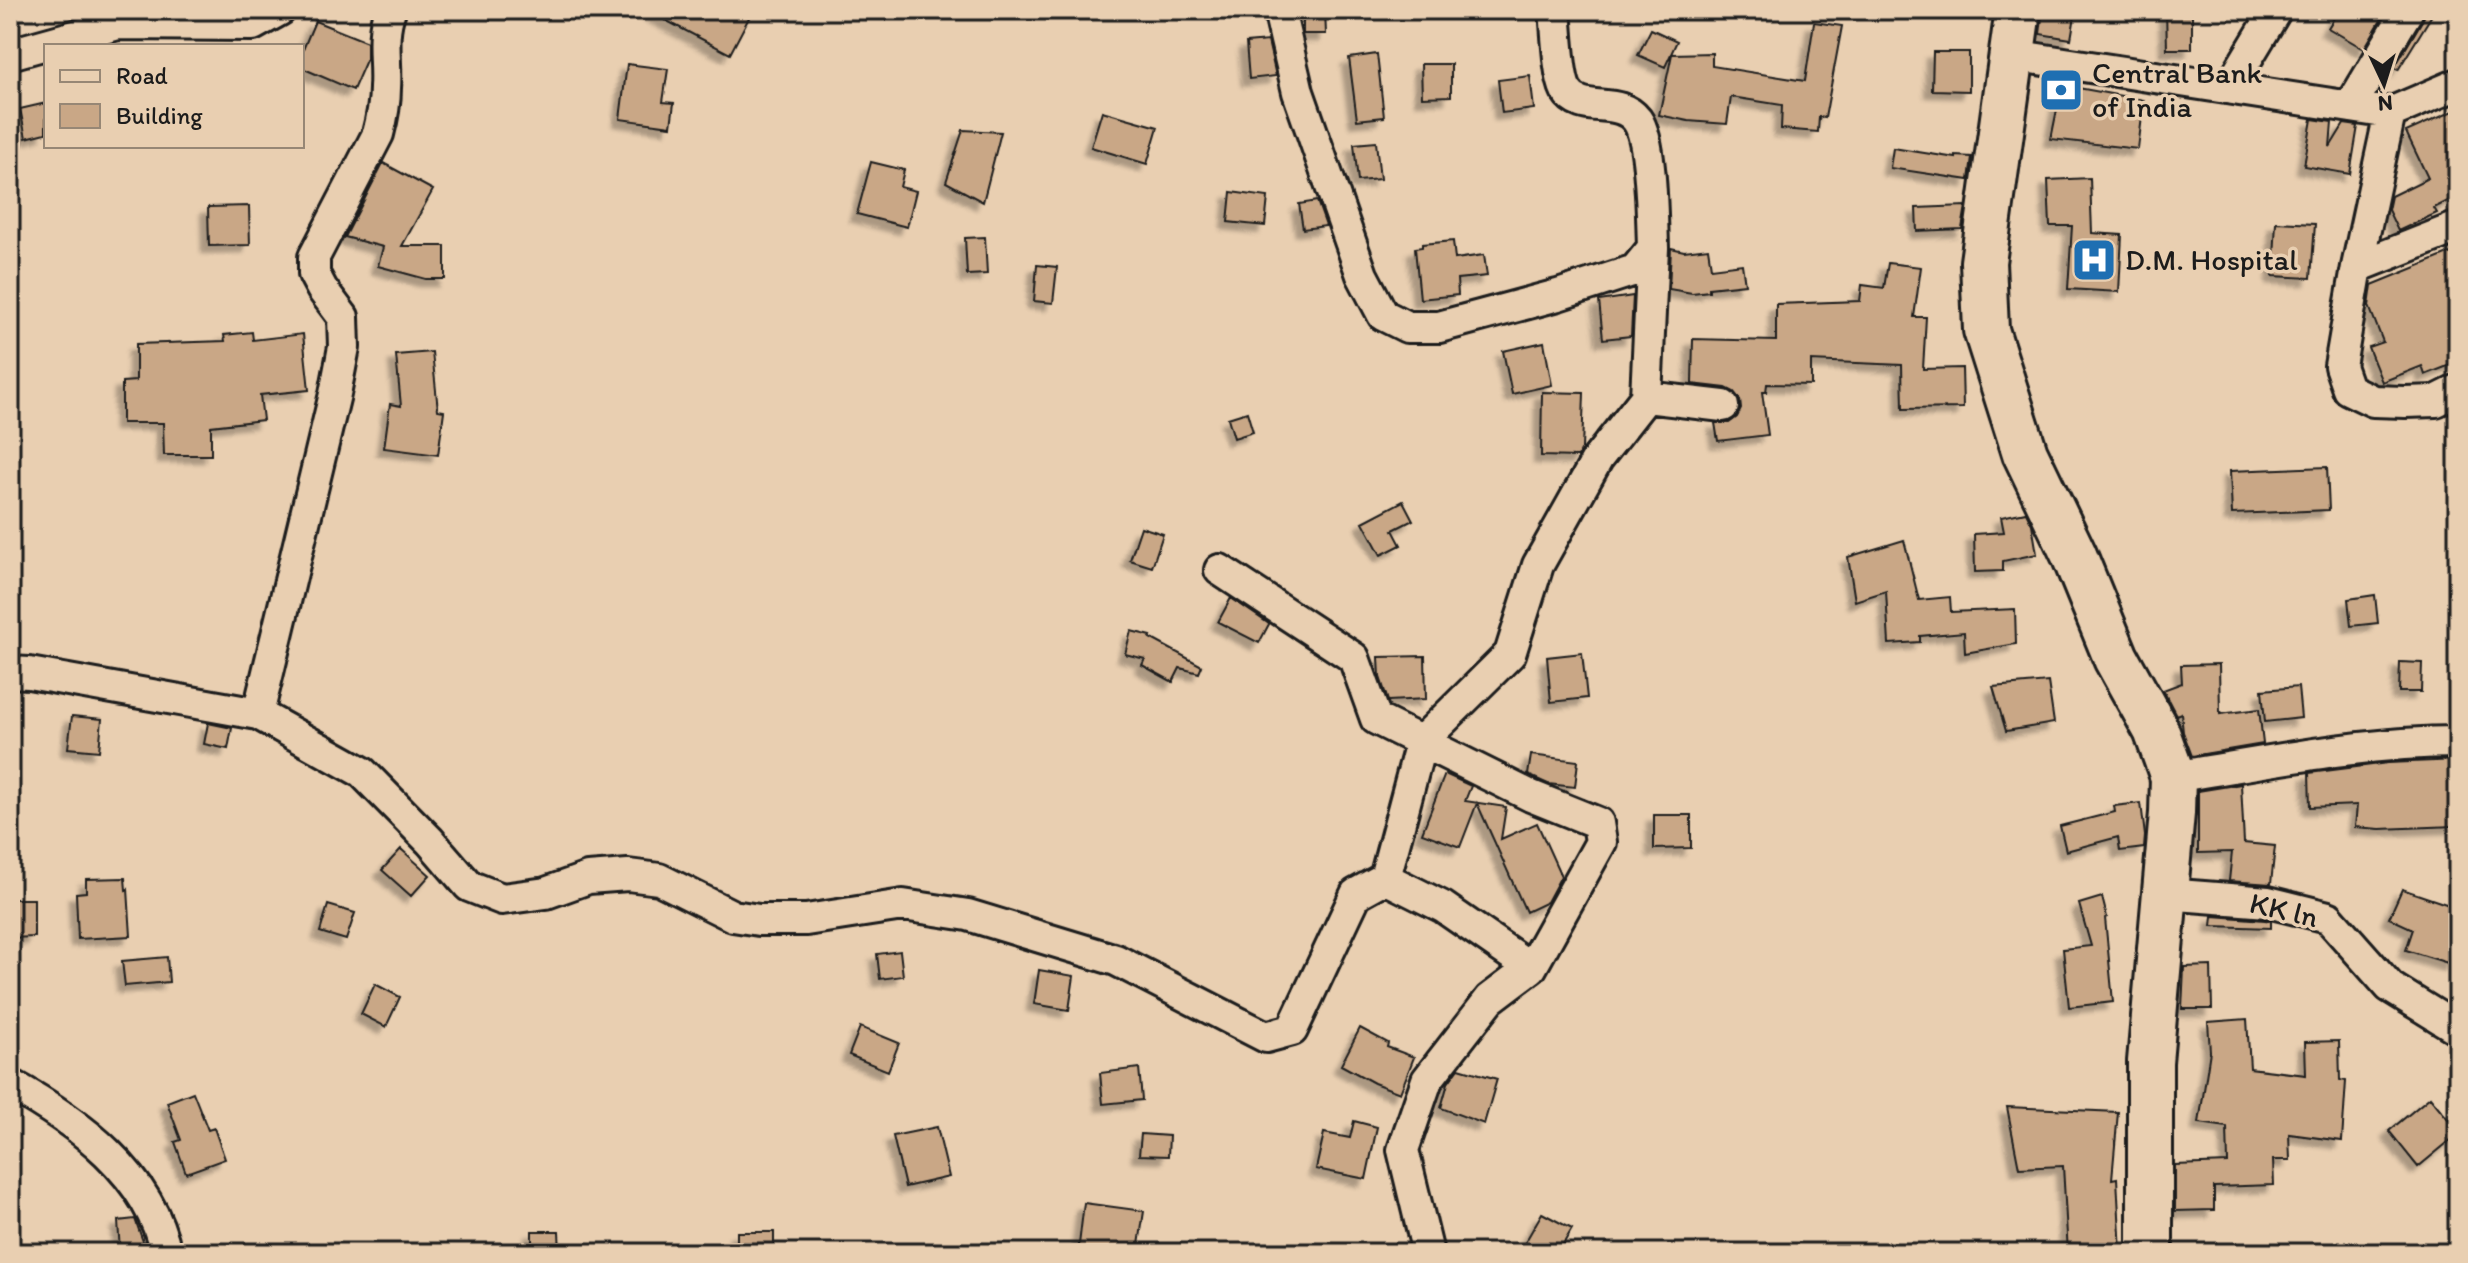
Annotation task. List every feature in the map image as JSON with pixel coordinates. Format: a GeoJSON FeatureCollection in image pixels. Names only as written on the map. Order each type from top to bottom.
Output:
{"type":"FeatureCollection","features":[{"type":"Feature","properties":{"kind":"main road"},"geometry":{"type":"LineString","coordinates":[[2018,10],[1983,262],[1986,330],[2025,453],[2074,555],[2116,658],[2156,730],[2173,777],[2150,1062],[2150,1253]]}},
{"type":"Feature","properties":{"kind":"street"},"geometry":{"type":"LineString","coordinates":[[46,44],[118,24],[253,25],[280,10]]}},
{"type":"Feature","properties":{"kind":"street"},"geometry":{"type":"LineString","coordinates":[[258,714],[344,347],[343,317],[314,274],[314,257],[378,134],[385,87],[384,28],[390,10]]}},
{"type":"Feature","properties":{"kind":"street"},"geometry":{"type":"LineString","coordinates":[[1279,10],[1298,92],[1362,275],[1383,315],[1407,327],[1439,327],[1558,295],[1635,270],[1653,248]]}},
{"type":"Feature","properties":{"kind":"street"},"geometry":{"type":"LineString","coordinates":[[10,672],[258,714],[362,772],[469,886],[502,899],[546,893],[588,878],[628,875],[659,879],[733,916],[759,920],[806,920],[903,905],[968,915],[1116,960],[1266,1037],[1292,1030],[1356,894],[1385,878],[1421,742],[1510,654],[1538,565],[1598,458],[1646,397],[1653,248],[1652,189],[1641,127],[1628,111],[1617,106],[1587,105],[1567,91],[1561,75],[1555,10]]}},
{"type":"Feature","properties":{"kind":"street"},"geometry":{"type":"LineString","coordinates":[[2229,88],[2276,10]]}},
{"type":"Feature","properties":{"kind":"street"},"geometry":{"type":"LineString","coordinates":[[2350,107],[2408,10]]}},
{"type":"Feature","properties":{"kind":"street"},"geometry":{"type":"LineString","coordinates":[[10,54],[44,45]]}},
{"type":"Feature","properties":{"kind":"street"},"geometry":{"type":"LineString","coordinates":[[2012,55],[2390,113],[2458,84]]}},
{"type":"Feature","properties":{"kind":"street"},"geometry":{"type":"LineString","coordinates":[[2390,113],[2357,267],[2340,366],[2348,389],[2373,401],[2436,401],[2458,390]]}},
{"type":"Feature","properties":{"kind":"street"},"geometry":{"type":"LineString","coordinates":[[2357,267],[2458,227]]}},
{"type":"Feature","properties":{"kind":"street"},"geometry":{"type":"LineString","coordinates":[[1646,397],[1723,406]]}},
{"type":"Feature","properties":{"kind":"street"},"geometry":{"type":"LineString","coordinates":[[1220,570],[1354,658],[1376,719],[1531,796],[1598,823],[1601,842],[1531,968],[1490,999],[1427,1080],[1403,1150],[1428,1253]]}},
{"type":"Feature","properties":{"kind":"street"},"geometry":{"type":"LineString","coordinates":[[2173,777],[2348,750],[2458,742]]}},
{"type":"Feature","properties":{"kind":"street"},"geometry":{"type":"LineString","coordinates":[[1385,878],[1443,907],[1531,968]]}},
{"type":"Feature","properties":{"kind":"street","name":"KK ln"},"geometry":{"type":"LineString","coordinates":[[2165,894],[2268,902],[2328,917],[2390,987],[2458,1029]]}},
{"type":"Feature","properties":{"kind":"street"},"geometry":{"type":"LineString","coordinates":[[10,1084],[40,1100],[95,1139],[143,1193],[162,1232],[166,1253]]}},
{"type":"Feature","properties":{"kind":"building"},"geometry":{"type":"Polygon","coordinates":[[[646,10],[753,10],[730,54],[646,10]]]}},
{"type":"Feature","properties":{"kind":"building"},"geometry":{"type":"Polygon","coordinates":[[[1303,10],[1325,10],[1326,34],[1303,34],[1303,10]]]}},
{"type":"Feature","properties":{"kind":"building"},"geometry":{"type":"Polygon","coordinates":[[[2043,10],[2076,10],[2071,39],[2040,34],[2043,10]]]}},
{"type":"Feature","properties":{"kind":"building"},"geometry":{"type":"Polygon","coordinates":[[[2166,10],[2192,10],[2192,49],[2167,49],[2166,10]]]}},
{"type":"Feature","properties":{"kind":"building"},"geometry":{"type":"Polygon","coordinates":[[[2339,10],[2387,10],[2364,49],[2328,28],[2339,10]]]}},
{"type":"Feature","properties":{"kind":"building"},"geometry":{"type":"Polygon","coordinates":[[[2426,10],[2435,10],[2398,70],[2394,68],[2423,19],[2426,10]]]}},
{"type":"Feature","properties":{"kind":"building"},"geometry":{"type":"Polygon","coordinates":[[[315,21],[367,42],[367,58],[353,90],[304,69],[304,47],[315,21]]]}},
{"type":"Feature","properties":{"kind":"building"},"geometry":{"type":"Polygon","coordinates":[[[1814,22],[1842,26],[1825,118],[1819,117],[1818,132],[1781,129],[1782,105],[1731,97],[1727,124],[1659,115],[1672,54],[1712,53],[1712,66],[1805,81],[1814,22]]]}},
{"type":"Feature","properties":{"kind":"building"},"geometry":{"type":"Polygon","coordinates":[[[1651,29],[1677,41],[1665,67],[1638,55],[1651,29]]]}},
{"type":"Feature","properties":{"kind":"building"},"geometry":{"type":"Polygon","coordinates":[[[1268,41],[1276,76],[1249,79],[1246,43],[1268,41]]]}},
{"type":"Feature","properties":{"kind":"building"},"geometry":{"type":"Polygon","coordinates":[[[1933,52],[1969,52],[1969,91],[1932,90],[1933,52]]]}},
{"type":"Feature","properties":{"kind":"building"},"geometry":{"type":"Polygon","coordinates":[[[1377,54],[1384,117],[1357,120],[1349,58],[1377,54]]]}},
{"type":"Feature","properties":{"kind":"building"},"geometry":{"type":"Polygon","coordinates":[[[627,64],[668,69],[663,102],[674,103],[671,126],[620,119],[627,64]]]}},
{"type":"Feature","properties":{"kind":"building"},"geometry":{"type":"Polygon","coordinates":[[[1421,64],[1451,64],[1451,96],[1422,97],[1421,64]]]}},
{"type":"Feature","properties":{"kind":"building"},"geometry":{"type":"Polygon","coordinates":[[[1530,76],[1534,109],[1502,113],[1498,80],[1530,76]]]}},
{"type":"Feature","properties":{"kind":"building"},"geometry":{"type":"Polygon","coordinates":[[[2062,85],[2144,100],[2138,149],[2051,139],[2062,85]]]}},
{"type":"Feature","properties":{"kind":"building"},"geometry":{"type":"Polygon","coordinates":[[[44,103],[44,134],[26,138],[20,109],[44,103]]]}},
{"type":"Feature","properties":{"kind":"building"},"geometry":{"type":"Polygon","coordinates":[[[2458,109],[2458,196],[2434,208],[2437,213],[2398,231],[2388,210],[2391,196],[2428,178],[2406,132],[2458,109]]]}},
{"type":"Feature","properties":{"kind":"building"},"geometry":{"type":"Polygon","coordinates":[[[1102,111],[1158,127],[1147,164],[1091,147],[1102,111]]]}},
{"type":"Feature","properties":{"kind":"building"},"geometry":{"type":"Polygon","coordinates":[[[2312,119],[2332,122],[2330,147],[2344,124],[2358,126],[2350,174],[2304,166],[2312,119]]]}},
{"type":"Feature","properties":{"kind":"building"},"geometry":{"type":"Polygon","coordinates":[[[963,130],[1001,132],[983,202],[946,182],[963,130]]]}},
{"type":"Feature","properties":{"kind":"building"},"geometry":{"type":"Polygon","coordinates":[[[1376,142],[1380,179],[1358,181],[1354,144],[1376,142]]]}},
{"type":"Feature","properties":{"kind":"building"},"geometry":{"type":"Polygon","coordinates":[[[1893,148],[1956,158],[1972,157],[1969,180],[1890,168],[1893,148]]]}},
{"type":"Feature","properties":{"kind":"building"},"geometry":{"type":"Polygon","coordinates":[[[871,162],[904,170],[900,187],[916,191],[907,227],[857,214],[871,162]]]}},
{"type":"Feature","properties":{"kind":"building"},"geometry":{"type":"Polygon","coordinates":[[[383,163],[433,190],[402,246],[445,246],[445,279],[426,279],[378,266],[383,247],[345,237],[383,163]]]}},
{"type":"Feature","properties":{"kind":"building"},"geometry":{"type":"Polygon","coordinates":[[[2090,178],[2092,233],[2122,235],[2119,292],[2068,289],[2072,226],[2050,226],[2048,180],[2090,178]]]}},
{"type":"Feature","properties":{"kind":"building"},"geometry":{"type":"Polygon","coordinates":[[[1231,192],[1268,197],[1265,226],[1228,222],[1231,192]]]}},
{"type":"Feature","properties":{"kind":"building"},"geometry":{"type":"Polygon","coordinates":[[[1317,201],[1326,226],[1303,229],[1299,204],[1317,201]]]}},
{"type":"Feature","properties":{"kind":"building"},"geometry":{"type":"Polygon","coordinates":[[[249,206],[250,245],[209,246],[208,207],[249,206]]]}},
{"type":"Feature","properties":{"kind":"building"},"geometry":{"type":"Polygon","coordinates":[[[1966,206],[1962,229],[1917,231],[1916,208],[1966,206]]]}},
{"type":"Feature","properties":{"kind":"building"},"geometry":{"type":"Polygon","coordinates":[[[2276,222],[2315,224],[2311,278],[2273,276],[2276,222]]]}},
{"type":"Feature","properties":{"kind":"building"},"geometry":{"type":"Polygon","coordinates":[[[985,237],[987,274],[967,275],[965,238],[985,237]]]}},
{"type":"Feature","properties":{"kind":"building"},"geometry":{"type":"Polygon","coordinates":[[[1453,241],[1455,259],[1484,255],[1487,276],[1457,279],[1458,295],[1420,299],[1415,248],[1422,247],[1422,244],[1453,241]]]}},
{"type":"Feature","properties":{"kind":"building"},"geometry":{"type":"Polygon","coordinates":[[[1671,248],[1684,251],[1708,248],[1711,268],[1742,264],[1745,284],[1692,293],[1669,289],[1671,248]]]}},
{"type":"Feature","properties":{"kind":"building"},"geometry":{"type":"Polygon","coordinates":[[[2458,250],[2458,362],[2425,375],[2422,366],[2382,382],[2368,347],[2383,342],[2369,306],[2372,285],[2458,250]]]}},
{"type":"Feature","properties":{"kind":"building"},"geometry":{"type":"Polygon","coordinates":[[[1888,263],[1921,267],[1914,317],[1926,317],[1923,369],[1962,368],[1963,408],[1903,409],[1902,365],[1811,361],[1811,385],[1767,384],[1766,392],[1762,392],[1768,435],[1718,441],[1715,423],[1729,423],[1737,417],[1741,409],[1740,400],[1726,388],[1692,384],[1693,339],[1776,341],[1776,304],[1860,301],[1862,285],[1884,288],[1888,263]]]}},
{"type":"Feature","properties":{"kind":"building"},"geometry":{"type":"Polygon","coordinates":[[[1037,265],[1057,267],[1053,303],[1034,301],[1037,265]]]}},
{"type":"Feature","properties":{"kind":"building"},"geometry":{"type":"Polygon","coordinates":[[[1633,296],[1631,336],[1603,339],[1599,301],[1633,296]]]}},
{"type":"Feature","properties":{"kind":"building"},"geometry":{"type":"Polygon","coordinates":[[[252,332],[253,340],[303,334],[309,390],[260,395],[263,420],[211,426],[211,455],[164,455],[163,423],[122,423],[122,382],[136,381],[136,344],[225,341],[224,335],[252,332]]]}},
{"type":"Feature","properties":{"kind":"building"},"geometry":{"type":"Polygon","coordinates":[[[1544,342],[1552,385],[1512,394],[1503,351],[1544,342]]]}},
{"type":"Feature","properties":{"kind":"building"},"geometry":{"type":"Polygon","coordinates":[[[432,352],[438,410],[444,411],[438,455],[384,448],[390,404],[401,406],[396,355],[432,352]]]}},
{"type":"Feature","properties":{"kind":"building"},"geometry":{"type":"Polygon","coordinates":[[[1542,392],[1584,393],[1582,449],[1578,457],[1541,456],[1542,392]]]}},
{"type":"Feature","properties":{"kind":"building"},"geometry":{"type":"Polygon","coordinates":[[[1247,412],[1253,432],[1234,438],[1228,418],[1247,412]]]}},
{"type":"Feature","properties":{"kind":"building"},"geometry":{"type":"Polygon","coordinates":[[[2327,467],[2329,510],[2232,514],[2230,471],[2327,467]]]}},
{"type":"Feature","properties":{"kind":"building"},"geometry":{"type":"Polygon","coordinates":[[[1403,501],[1413,520],[1393,530],[1401,545],[1381,555],[1363,522],[1403,501]]]}},
{"type":"Feature","properties":{"kind":"building"},"geometry":{"type":"Polygon","coordinates":[[[2026,512],[2032,524],[2037,554],[2003,561],[2003,571],[1975,572],[1974,534],[2004,532],[2001,517],[2026,512]]]}},
{"type":"Feature","properties":{"kind":"building"},"geometry":{"type":"Polygon","coordinates":[[[1141,527],[1163,534],[1152,567],[1130,560],[1141,527]]]}},
{"type":"Feature","properties":{"kind":"building"},"geometry":{"type":"Polygon","coordinates":[[[1904,540],[1919,600],[1950,597],[1951,612],[2015,609],[2016,644],[1965,653],[1964,632],[1920,636],[1920,642],[1889,644],[1886,591],[1855,601],[1848,557],[1904,540]]]}},
{"type":"Feature","properties":{"kind":"building"},"geometry":{"type":"Polygon","coordinates":[[[2375,595],[2378,623],[2351,626],[2348,599],[2375,595]]]}},
{"type":"Feature","properties":{"kind":"building"},"geometry":{"type":"Polygon","coordinates":[[[1231,598],[1269,624],[1259,643],[1218,622],[1231,598]]]}},
{"type":"Feature","properties":{"kind":"building"},"geometry":{"type":"Polygon","coordinates":[[[1131,631],[1151,636],[1202,666],[1199,673],[1180,668],[1173,682],[1142,665],[1145,659],[1125,654],[1131,631]]]}},
{"type":"Feature","properties":{"kind":"building"},"geometry":{"type":"Polygon","coordinates":[[[1582,653],[1587,698],[1551,702],[1547,657],[1582,653]]]}},
{"type":"Feature","properties":{"kind":"building"},"geometry":{"type":"Polygon","coordinates":[[[1425,656],[1426,699],[1388,701],[1380,677],[1379,657],[1425,656]]]}},
{"type":"Feature","properties":{"kind":"building"},"geometry":{"type":"Polygon","coordinates":[[[2400,662],[2422,663],[2421,692],[2399,692],[2400,662]]]}},
{"type":"Feature","properties":{"kind":"building"},"geometry":{"type":"Polygon","coordinates":[[[2219,664],[2220,714],[2259,709],[2263,744],[2192,756],[2183,732],[2181,713],[2176,715],[2163,690],[2182,683],[2181,665],[2219,664]]]}},
{"type":"Feature","properties":{"kind":"building"},"geometry":{"type":"Polygon","coordinates":[[[2048,682],[2054,723],[2006,731],[1993,687],[2048,682]]]}},
{"type":"Feature","properties":{"kind":"building"},"geometry":{"type":"Polygon","coordinates":[[[2298,687],[2301,718],[2265,722],[2262,690],[2298,687]]]}},
{"type":"Feature","properties":{"kind":"building"},"geometry":{"type":"Polygon","coordinates":[[[72,716],[102,719],[99,751],[68,748],[72,716]]]}},
{"type":"Feature","properties":{"kind":"building"},"geometry":{"type":"Polygon","coordinates":[[[208,723],[232,728],[228,749],[204,744],[208,723]]]}},
{"type":"Feature","properties":{"kind":"building"},"geometry":{"type":"Polygon","coordinates":[[[1531,755],[1578,761],[1575,787],[1548,784],[1528,775],[1531,755]]]}},
{"type":"Feature","properties":{"kind":"building"},"geometry":{"type":"Polygon","coordinates":[[[2458,760],[2458,779],[2454,779],[2455,826],[2355,827],[2357,805],[2310,807],[2309,773],[2388,763],[2458,760]]]}},
{"type":"Feature","properties":{"kind":"building"},"geometry":{"type":"Polygon","coordinates":[[[1445,774],[1471,786],[1465,801],[1506,807],[1501,839],[1537,823],[1561,876],[1547,902],[1526,912],[1477,803],[1460,847],[1422,833],[1445,774]]]}},
{"type":"Feature","properties":{"kind":"building"},"geometry":{"type":"Polygon","coordinates":[[[2241,784],[2244,843],[2275,846],[2271,884],[2229,881],[2232,852],[2198,853],[2198,791],[2241,784]]]}},
{"type":"Feature","properties":{"kind":"building"},"geometry":{"type":"Polygon","coordinates":[[[2141,803],[2144,848],[2120,851],[2118,837],[2066,851],[2060,826],[2115,812],[2114,806],[2141,803]]]}},
{"type":"Feature","properties":{"kind":"building"},"geometry":{"type":"Polygon","coordinates":[[[1654,815],[1691,815],[1691,848],[1654,849],[1654,815]]]}},
{"type":"Feature","properties":{"kind":"building"},"geometry":{"type":"Polygon","coordinates":[[[401,849],[430,875],[411,896],[382,870],[401,849]]]}},
{"type":"Feature","properties":{"kind":"building"},"geometry":{"type":"Polygon","coordinates":[[[125,878],[131,936],[78,939],[76,893],[86,892],[86,879],[125,878]]]}},
{"type":"Feature","properties":{"kind":"building"},"geometry":{"type":"Polygon","coordinates":[[[2402,889],[2458,908],[2458,942],[2451,964],[2406,950],[2413,929],[2389,918],[2402,889]]]}},
{"type":"Feature","properties":{"kind":"building"},"geometry":{"type":"Polygon","coordinates":[[[2102,897],[2107,917],[2113,1002],[2069,1007],[2063,949],[2091,946],[2079,904],[2102,897]]]}},
{"type":"Feature","properties":{"kind":"building"},"geometry":{"type":"Polygon","coordinates":[[[10,899],[34,899],[34,937],[10,938],[10,899]]]}},
{"type":"Feature","properties":{"kind":"building"},"geometry":{"type":"Polygon","coordinates":[[[328,905],[355,913],[346,940],[320,932],[328,905]]]}},
{"type":"Feature","properties":{"kind":"building"},"geometry":{"type":"Polygon","coordinates":[[[2213,916],[2271,921],[2271,928],[2212,926],[2213,916]]]}},
{"type":"Feature","properties":{"kind":"building"},"geometry":{"type":"Polygon","coordinates":[[[900,951],[903,976],[880,979],[877,954],[900,951]]]}},
{"type":"Feature","properties":{"kind":"building"},"geometry":{"type":"Polygon","coordinates":[[[167,957],[169,982],[125,986],[122,961],[167,957]]]}},
{"type":"Feature","properties":{"kind":"building"},"geometry":{"type":"Polygon","coordinates":[[[2211,966],[2212,1009],[2182,1009],[2184,967],[2211,966]]]}},
{"type":"Feature","properties":{"kind":"building"},"geometry":{"type":"Polygon","coordinates":[[[1039,970],[1074,976],[1069,1010],[1034,1004],[1039,970]]]}},
{"type":"Feature","properties":{"kind":"building"},"geometry":{"type":"Polygon","coordinates":[[[375,984],[400,997],[386,1027],[361,1014],[375,984]]]}},
{"type":"Feature","properties":{"kind":"building"},"geometry":{"type":"Polygon","coordinates":[[[2247,1019],[2250,1068],[2306,1075],[2305,1042],[2339,1041],[2340,1080],[2346,1081],[2342,1141],[2289,1134],[2290,1160],[2273,1160],[2274,1185],[2214,1187],[2214,1210],[2175,1211],[2175,1165],[2228,1163],[2227,1127],[2199,1123],[2210,1051],[2208,1022],[2247,1019]]]}},
{"type":"Feature","properties":{"kind":"building"},"geometry":{"type":"Polygon","coordinates":[[[860,1027],[899,1043],[888,1071],[849,1055],[860,1027]]]}},
{"type":"Feature","properties":{"kind":"building"},"geometry":{"type":"Polygon","coordinates":[[[1360,1028],[1388,1043],[1387,1047],[1414,1057],[1400,1093],[1341,1065],[1360,1028]]]}},
{"type":"Feature","properties":{"kind":"building"},"geometry":{"type":"Polygon","coordinates":[[[1139,1068],[1142,1100],[1103,1104],[1100,1073],[1139,1068]]]}},
{"type":"Feature","properties":{"kind":"building"},"geometry":{"type":"Polygon","coordinates":[[[1459,1068],[1497,1079],[1484,1124],[1441,1108],[1448,1083],[1459,1068]]]}},
{"type":"Feature","properties":{"kind":"building"},"geometry":{"type":"Polygon","coordinates":[[[193,1092],[208,1130],[214,1128],[225,1159],[186,1173],[175,1142],[181,1140],[167,1102],[193,1092]]]}},
{"type":"Feature","properties":{"kind":"building"},"geometry":{"type":"Polygon","coordinates":[[[2430,1097],[2458,1134],[2418,1167],[2389,1131],[2430,1097]]]}},
{"type":"Feature","properties":{"kind":"building"},"geometry":{"type":"Polygon","coordinates":[[[2007,1107],[2118,1112],[2112,1179],[2117,1178],[2121,1253],[2068,1253],[2063,1166],[2019,1168],[2007,1107]]]}},
{"type":"Feature","properties":{"kind":"building"},"geometry":{"type":"Polygon","coordinates":[[[1354,1121],[1377,1127],[1366,1179],[1316,1169],[1324,1133],[1350,1138],[1354,1121]]]}},
{"type":"Feature","properties":{"kind":"building"},"geometry":{"type":"Polygon","coordinates":[[[937,1127],[949,1177],[905,1187],[893,1136],[937,1127]]]}},
{"type":"Feature","properties":{"kind":"building"},"geometry":{"type":"Polygon","coordinates":[[[1141,1134],[1169,1136],[1168,1156],[1139,1155],[1141,1134]]]}},
{"type":"Feature","properties":{"kind":"building"},"geometry":{"type":"Polygon","coordinates":[[[1084,1203],[1144,1211],[1138,1252],[1113,1249],[1112,1253],[1078,1253],[1084,1203]]]}},
{"type":"Feature","properties":{"kind":"building"},"geometry":{"type":"Polygon","coordinates":[[[1542,1213],[1572,1229],[1558,1253],[1519,1253],[1542,1213]]]}},
{"type":"Feature","properties":{"kind":"building"},"geometry":{"type":"Polygon","coordinates":[[[135,1219],[146,1250],[120,1252],[118,1221],[135,1219]]]}},
{"type":"Feature","properties":{"kind":"building"},"geometry":{"type":"Polygon","coordinates":[[[532,1231],[559,1231],[560,1253],[532,1253],[532,1231]]]}},
{"type":"Feature","properties":{"kind":"building"},"geometry":{"type":"Polygon","coordinates":[[[737,1232],[774,1232],[774,1253],[737,1253],[737,1232]]]}},
{"type":"Feature","properties":{"kind":"place","name":"Central Bank of India"},"geometry":{"type":"Point","coordinates":[2061,90]}},
{"type":"Feature","properties":{"kind":"place","name":"D.M. Hospital"},"geometry":{"type":"Point","coordinates":[2094,260]}}]}
